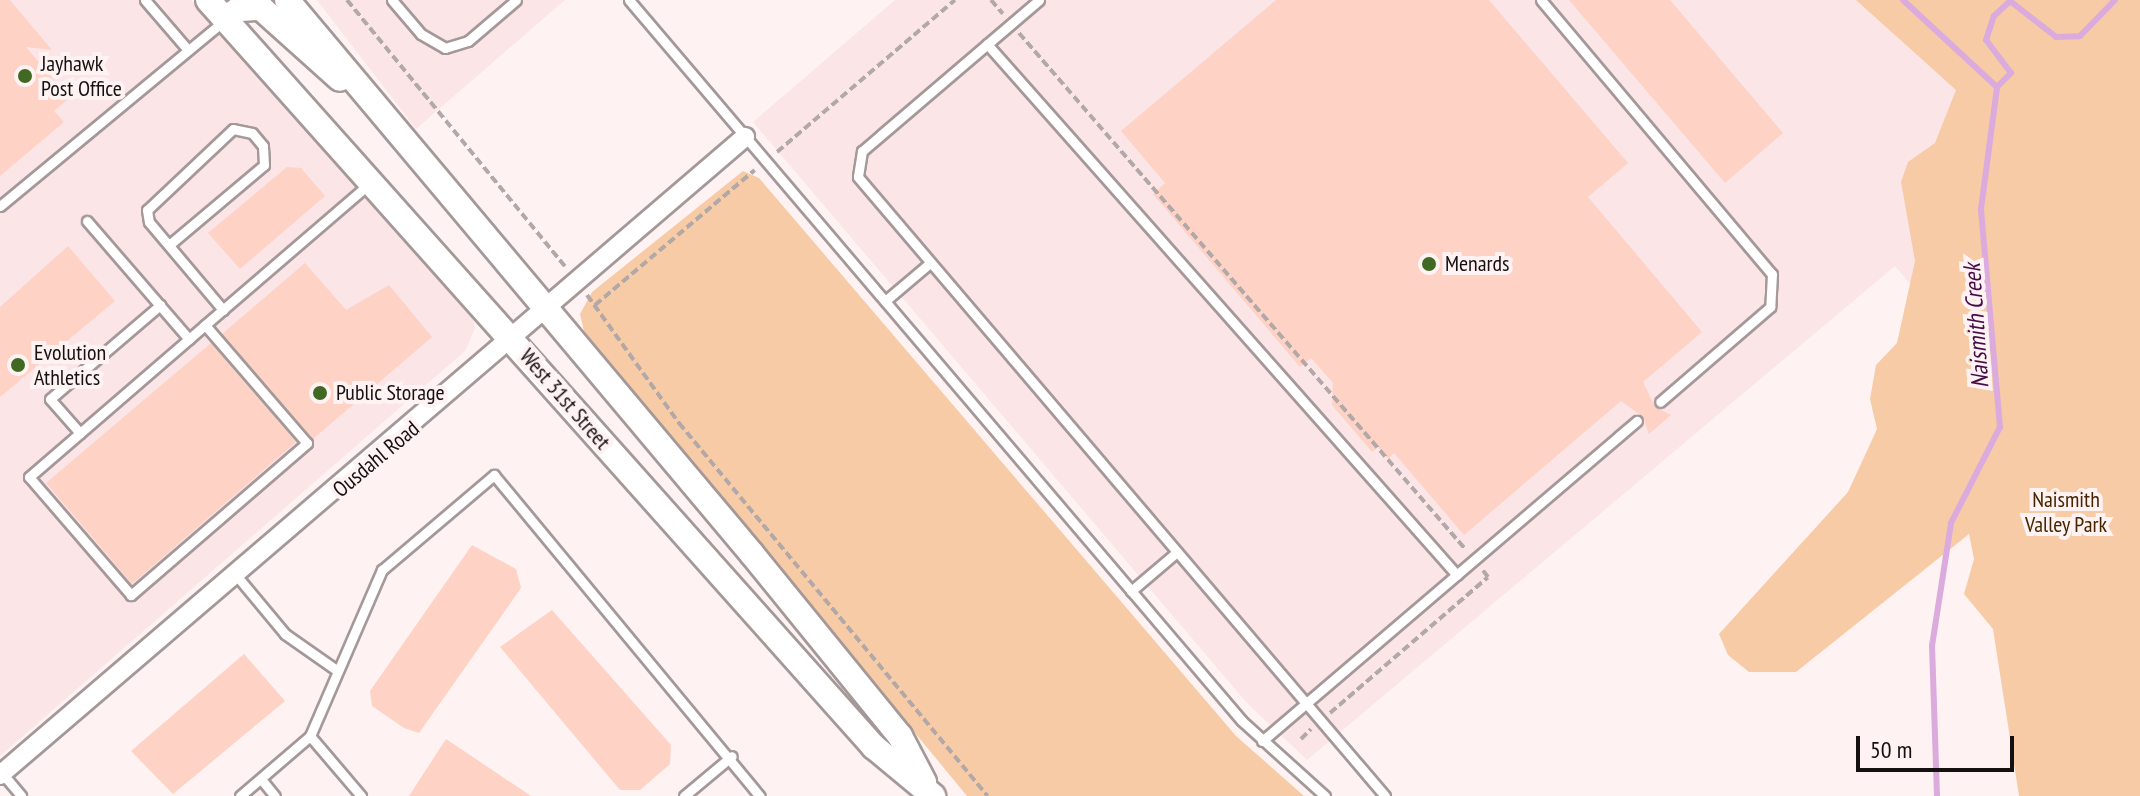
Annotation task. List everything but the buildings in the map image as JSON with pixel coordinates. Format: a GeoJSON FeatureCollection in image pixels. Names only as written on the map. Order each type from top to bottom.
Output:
{"type":"FeatureCollection","features":[{"type":"Feature","properties":{"kind":"main road","name":"West 31st Street"},"geometry":{"type":"LineString","coordinates":[[208,0],[874,747],[931,794]]}},
{"type":"Feature","properties":{"kind":"main road","name":"West 31st Street"},"geometry":{"type":"LineString","coordinates":[[287,0],[900,736],[931,794]]}},
{"type":"Feature","properties":{"kind":"main road"},"geometry":{"type":"LineString","coordinates":[[225,19],[239,9],[261,8],[371,102]]}},
{"type":"Feature","properties":{"kind":"street","name":"Ousdahl Road"},"geometry":{"type":"LineString","coordinates":[[1,774],[513,340],[745,137]]}},
{"type":"Feature","properties":{"kind":"lane"},"geometry":{"type":"LineString","coordinates":[[145,0],[188,50]]}},
{"type":"Feature","properties":{"kind":"lane"},"geometry":{"type":"LineString","coordinates":[[392,0],[421,34],[445,48],[468,41],[516,0]]}},
{"type":"Feature","properties":{"kind":"lane"},"geometry":{"type":"LineString","coordinates":[[629,0],[1262,741],[1325,796]]}},
{"type":"Feature","properties":{"kind":"lane"},"geometry":{"type":"LineString","coordinates":[[1039,0],[857,163],[858,177],[1385,796]]}},
{"type":"Feature","properties":{"kind":"lane"},"geometry":{"type":"LineString","coordinates":[[1541,0],[1772,274],[1770,307],[1660,402]]}},
{"type":"Feature","properties":{"kind":"lane"},"geometry":{"type":"LineString","coordinates":[[0,206],[225,19]]}},
{"type":"Feature","properties":{"kind":"lane"},"geometry":{"type":"LineString","coordinates":[[987,44],[1457,575]]}},
{"type":"Feature","properties":{"kind":"lane"},"geometry":{"type":"LineString","coordinates":[[169,245],[264,165],[263,146],[252,133],[233,129],[151,199],[149,222],[223,310]]}},
{"type":"Feature","properties":{"kind":"lane"},"geometry":{"type":"LineString","coordinates":[[205,325],[307,443],[131,595],[29,477],[205,325],[223,310],[372,181]]}},
{"type":"Feature","properties":{"kind":"lane"},"geometry":{"type":"LineString","coordinates":[[87,221],[189,339]]}},
{"type":"Feature","properties":{"kind":"lane"},"geometry":{"type":"LineString","coordinates":[[885,301],[930,263]]}},
{"type":"Feature","properties":{"kind":"lane"},"geometry":{"type":"LineString","coordinates":[[80,433],[50,399],[160,305]]}},
{"type":"Feature","properties":{"kind":"lane"},"geometry":{"type":"LineString","coordinates":[[1262,741],[1637,421]]}},
{"type":"Feature","properties":{"kind":"lane"},"geometry":{"type":"LineString","coordinates":[[240,796],[310,736],[335,669],[382,570],[494,475],[732,756],[760,796]]}},
{"type":"Feature","properties":{"kind":"lane"},"geometry":{"type":"LineString","coordinates":[[1131,591],[1177,552]]}},
{"type":"Feature","properties":{"kind":"lane"},"geometry":{"type":"LineString","coordinates":[[236,575],[285,634],[335,669]]}},
{"type":"Feature","properties":{"kind":"lane"},"geometry":{"type":"LineString","coordinates":[[310,736],[361,796]]}},
{"type":"Feature","properties":{"kind":"lane"},"geometry":{"type":"LineString","coordinates":[[684,796],[732,756]]}},
{"type":"Feature","properties":{"kind":"lane"},"geometry":{"type":"LineString","coordinates":[[1,774],[21,796]]}},
{"type":"Feature","properties":{"kind":"lane"},"geometry":{"type":"LineString","coordinates":[[261,779],[275,796]]}},
{"type":"Feature","properties":{"kind":"path"},"geometry":{"type":"LineString","coordinates":[[347,0],[560,259]]}},
{"type":"Feature","properties":{"kind":"path"},"geometry":{"type":"LineString","coordinates":[[595,305],[679,423],[988,796]]}},
{"type":"Feature","properties":{"kind":"shaded area"},"geometry":{"type":"Polygon","coordinates":[[[0,0],[191,0],[471,311],[475,328],[465,351],[0,756],[0,0]]]}},
{"type":"Feature","properties":{"kind":"shaded area"},"geometry":{"type":"Polygon","coordinates":[[[317,0],[565,0],[416,129],[317,0]]]}},
{"type":"Feature","properties":{"kind":"shaded area"},"geometry":{"type":"Polygon","coordinates":[[[895,0],[1921,0],[2140,259],[2038,436],[1895,266],[1307,760],[1247,703],[753,122],[895,0]]]}},
{"type":"Feature","properties":{"kind":"green space","name":"Naismith Valley Park"},"geometry":{"type":"Polygon","coordinates":[[[1856,0],[2140,0],[2140,796],[2019,796],[1993,629],[1964,594],[1974,559],[1969,534],[1796,672],[1749,672],[1728,655],[1719,634],[1848,492],[1877,429],[1870,399],[1876,365],[1897,343],[1915,261],[1901,182],[1908,162],[1935,143],[1956,90],[1856,0]]]}},
{"type":"Feature","properties":{"kind":"green space"},"geometry":{"type":"Polygon","coordinates":[[[743,171],[759,178],[1236,736],[1304,796],[967,796],[584,331],[580,314],[592,292],[743,171]]]}},
{"type":"Feature","properties":{"kind":"waterway"},"geometry":{"type":"LineString","coordinates":[[1903,0],[1997,87]]}},
{"type":"Feature","properties":{"kind":"waterway","name":"Naismith Creek"},"geometry":{"type":"LineString","coordinates":[[1937,796],[1932,646],[1951,523],[2000,427],[1981,209],[1997,87],[2011,73],[1986,40],[1994,16],[2010,1],[2056,37],[2080,36],[2115,0]]}},
{"type":"Feature","properties":{"kind":"place","name":"Jayhawk Post Office"},"geometry":{"type":"Point","coordinates":[25,76]}},
{"type":"Feature","properties":{"kind":"place","name":"Menards"},"geometry":{"type":"Point","coordinates":[1429,264]}},
{"type":"Feature","properties":{"kind":"place","name":"Evolution Athletics"},"geometry":{"type":"Point","coordinates":[18,365]}},
{"type":"Feature","properties":{"kind":"place","name":"Public Storage"},"geometry":{"type":"Point","coordinates":[320,393]}}]}
